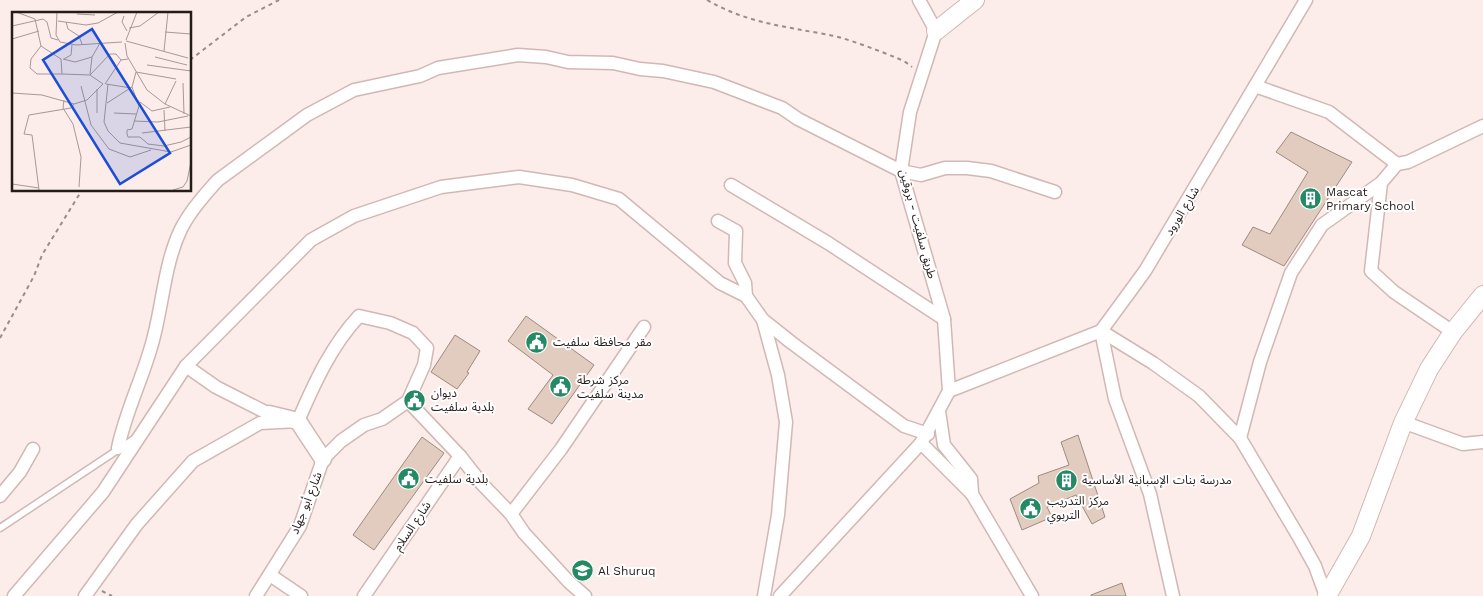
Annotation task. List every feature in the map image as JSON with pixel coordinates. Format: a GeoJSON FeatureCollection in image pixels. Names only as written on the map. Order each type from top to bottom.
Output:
{"type":"FeatureCollection","features":[{"type":"Feature","properties":{"kind":"main road"},"geometry":{"type":"LineString","coordinates":[[936,31],[975,0]]}},
{"type":"Feature","properties":{"kind":"main road"},"geometry":{"type":"LineString","coordinates":[[1326,596],[1361,536],[1403,423],[1429,369],[1453,332],[1483,295]]}},
{"type":"Feature","properties":{"kind":"main road"},"geometry":{"type":"LineString","coordinates":[[1335,596],[1367,539],[1411,425],[1460,337],[1483,310]]}},
{"type":"Feature","properties":{"kind":"street"},"geometry":{"type":"LineString","coordinates":[[919,0],[936,31]]}},
{"type":"Feature","properties":{"kind":"street","name":"شارع الورود"},"geometry":{"type":"LineString","coordinates":[[1101,331],[1150,263],[1306,0]]}},
{"type":"Feature","properties":{"kind":"street","name":"طريق سلفيت - بروقين"},"geometry":{"type":"LineString","coordinates":[[936,31],[910,112],[901,171],[944,319],[949,390]]}},
{"type":"Feature","properties":{"kind":"street"},"geometry":{"type":"LineString","coordinates":[[118,448],[123,425],[154,337],[167,274],[181,228],[206,193],[218,180],[307,115],[354,90],[420,76],[438,68],[518,55],[546,57],[568,62],[613,63],[640,69],[662,70],[714,82],[782,108],[798,119],[901,171],[921,175],[945,168],[990,171],[1054,192]]}},
{"type":"Feature","properties":{"kind":"street"},"geometry":{"type":"LineString","coordinates":[[1255,86],[1329,112],[1396,164]]}},
{"type":"Feature","properties":{"kind":"street"},"geometry":{"type":"LineString","coordinates":[[1240,438],[1260,362],[1291,273],[1322,226],[1381,183],[1396,164],[1408,162],[1483,126]]}},
{"type":"Feature","properties":{"kind":"street"},"geometry":{"type":"LineString","coordinates":[[14,596],[103,492],[144,433],[186,366],[311,240],[354,216],[441,187],[519,177],[572,185],[620,199],[720,283],[746,296],[764,320],[904,426],[925,439],[972,494],[1032,596]]}},
{"type":"Feature","properties":{"kind":"street"},"geometry":{"type":"LineString","coordinates":[[1381,183],[1371,270],[1394,292],[1453,332]]}},
{"type":"Feature","properties":{"kind":"street"},"geometry":{"type":"LineString","coordinates":[[731,185],[828,243],[944,319]]}},
{"type":"Feature","properties":{"kind":"street"},"geometry":{"type":"LineString","coordinates":[[718,221],[736,231],[735,263],[745,283],[746,296]]}},
{"type":"Feature","properties":{"kind":"street"},"geometry":{"type":"LineString","coordinates":[[186,366],[216,387],[269,414],[298,422],[323,459],[348,435],[364,424],[382,419],[408,401],[424,365],[426,348],[413,333],[390,323],[359,316],[345,332],[325,363],[298,422]]}},
{"type":"Feature","properties":{"kind":"street"},"geometry":{"type":"LineString","coordinates":[[764,320],[778,376],[786,422],[778,515],[764,596]]}},
{"type":"Feature","properties":{"kind":"street"},"geometry":{"type":"LineString","coordinates":[[511,514],[561,449],[644,327]]}},
{"type":"Feature","properties":{"kind":"street"},"geometry":{"type":"LineString","coordinates":[[780,596],[790,583],[835,539],[925,439],[949,390],[1101,331]]}},
{"type":"Feature","properties":{"kind":"street"},"geometry":{"type":"LineString","coordinates":[[1101,331],[1153,363],[1199,396],[1240,438],[1300,540],[1314,566],[1326,596]]}},
{"type":"Feature","properties":{"kind":"street"},"geometry":{"type":"LineString","coordinates":[[1101,331],[1116,400],[1150,494],[1173,596]]}},
{"type":"Feature","properties":{"kind":"street"},"geometry":{"type":"LineString","coordinates":[[408,401],[511,514],[524,533],[569,582],[586,596]]}},
{"type":"Feature","properties":{"kind":"street"},"geometry":{"type":"LineString","coordinates":[[939,411],[944,445],[971,479],[972,494]]}},
{"type":"Feature","properties":{"kind":"street"},"geometry":{"type":"LineString","coordinates":[[85,596],[136,524],[193,461],[260,423],[298,422]]}},
{"type":"Feature","properties":{"kind":"street"},"geometry":{"type":"LineString","coordinates":[[1411,425],[1463,444],[1483,442]]}},
{"type":"Feature","properties":{"kind":"street"},"geometry":{"type":"LineString","coordinates":[[0,496],[20,472],[33,449]]}},
{"type":"Feature","properties":{"kind":"street","name":"شارع السلام"},"geometry":{"type":"LineString","coordinates":[[364,596],[460,456]]}},
{"type":"Feature","properties":{"kind":"street","name":"شارع أبو جهاد"},"geometry":{"type":"LineString","coordinates":[[256,596],[300,526],[323,459]]}},
{"type":"Feature","properties":{"kind":"street"},"geometry":{"type":"LineString","coordinates":[[270,575],[301,596]]}},
{"type":"Feature","properties":{"kind":"lane"},"geometry":{"type":"LineString","coordinates":[[0,528],[63,488],[118,448],[144,433]]}},
{"type":"Feature","properties":{"kind":"path"},"geometry":{"type":"LineString","coordinates":[[191,59],[246,17],[279,0]]}},
{"type":"Feature","properties":{"kind":"path"},"geometry":{"type":"LineString","coordinates":[[707,0],[750,20],[826,34],[862,44],[906,62],[916,71],[923,72]]}},
{"type":"Feature","properties":{"kind":"path"},"geometry":{"type":"LineString","coordinates":[[0,338],[34,276],[42,255],[81,191]]}},
{"type":"Feature","properties":{"kind":"building","name":"Mascat Primary School"},"geometry":{"type":"Polygon","coordinates":[[[1291,132],[1352,162],[1284,266],[1242,245],[1253,227],[1270,234],[1308,172],[1276,152],[1291,132]]]}},
{"type":"Feature","properties":{"kind":"building"},"geometry":{"type":"Polygon","coordinates":[[[526,316],[594,365],[552,424],[528,409],[553,375],[508,341],[526,316]]]}},
{"type":"Feature","properties":{"kind":"building"},"geometry":{"type":"Polygon","coordinates":[[[455,335],[480,351],[467,372],[469,373],[457,389],[431,372],[455,335]]]}},
{"type":"Feature","properties":{"kind":"building","name":"مدرسة بنات الإسبانية الأساسية"},"geometry":{"type":"Polygon","coordinates":[[[1078,435],[1105,517],[1092,524],[1076,495],[1047,507],[1052,517],[1022,530],[1010,499],[1039,483],[1038,476],[1069,465],[1061,442],[1078,435]]]}},
{"type":"Feature","properties":{"kind":"building","name":"بلدية سلفيت"},"geometry":{"type":"Polygon","coordinates":[[[422,437],[444,453],[374,550],[353,535],[422,437]]]}},
{"type":"Feature","properties":{"kind":"building"},"geometry":{"type":"Polygon","coordinates":[[[1122,583],[1126,596],[1091,596],[1091,595],[1122,583]]]}},
{"type":"Feature","properties":{"kind":"place","name":"Mascat Primary School"},"geometry":{"type":"Point","coordinates":[1310,199]}},
{"type":"Feature","properties":{"kind":"place","name":"مقر محافظة سلفيت"},"geometry":{"type":"Point","coordinates":[537,342]}},
{"type":"Feature","properties":{"kind":"place","name":"مركز شرطة مدينة سلفيت"},"geometry":{"type":"Point","coordinates":[561,387]}},
{"type":"Feature","properties":{"kind":"place","name":"ديوان بلدية سلفيت"},"geometry":{"type":"Point","coordinates":[415,400]}},
{"type":"Feature","properties":{"kind":"place","name":"بلدية سلفيت"},"geometry":{"type":"Point","coordinates":[409,479]}},
{"type":"Feature","properties":{"kind":"place","name":"مدرسة بنات الإسبانية الأساسية"},"geometry":{"type":"Point","coordinates":[1066,480]}},
{"type":"Feature","properties":{"kind":"place","name":"مركز التدريب التربوي"},"geometry":{"type":"Point","coordinates":[1031,508]}},
{"type":"Feature","properties":{"kind":"place","name":"Al Shuruq"},"geometry":{"type":"Point","coordinates":[582,571]}}]}
